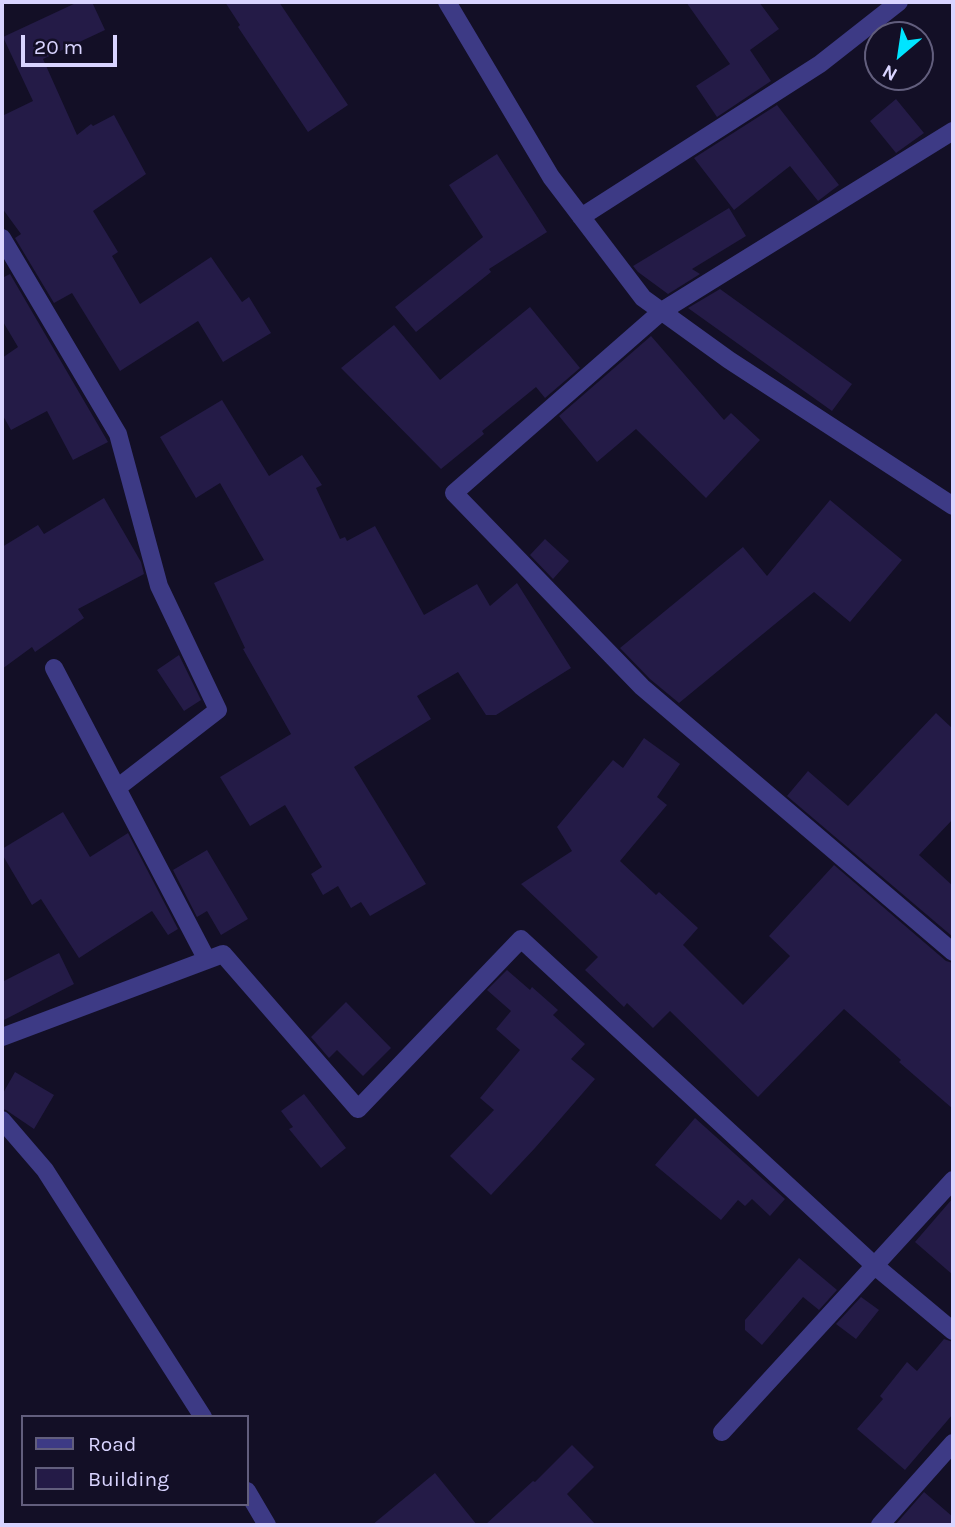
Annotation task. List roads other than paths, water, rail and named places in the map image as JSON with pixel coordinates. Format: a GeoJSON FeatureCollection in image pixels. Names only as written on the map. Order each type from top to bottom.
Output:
{"type":"FeatureCollection","features":[{"type":"Feature","properties":{"kind":"street"},"geometry":{"type":"LineString","coordinates":[[447,2],[551,177],[643,298],[729,360],[953,506]]}},
{"type":"Feature","properties":{"kind":"street"},"geometry":{"type":"LineString","coordinates":[[581,217],[820,64],[899,2]]}},
{"type":"Feature","properties":{"kind":"street"},"geometry":{"type":"LineString","coordinates":[[953,131],[662,312],[454,493],[642,687],[953,952]]}},
{"type":"Feature","properties":{"kind":"street"},"geometry":{"type":"LineString","coordinates":[[2,238],[118,434],[159,586],[218,710],[117,788]]}},
{"type":"Feature","properties":{"kind":"street"},"geometry":{"type":"LineString","coordinates":[[54,668],[207,960]]}},
{"type":"Feature","properties":{"kind":"street"},"geometry":{"type":"LineString","coordinates":[[2,1037],[223,954],[358,1109],[521,939],[874,1265],[953,1331]]}},
{"type":"Feature","properties":{"kind":"street"},"geometry":{"type":"LineString","coordinates":[[2,1120],[45,1170],[201,1415]]}},
{"type":"Feature","properties":{"kind":"street"},"geometry":{"type":"LineString","coordinates":[[722,1433],[953,1180]]}},
{"type":"Feature","properties":{"kind":"street"},"geometry":{"type":"LineString","coordinates":[[880,1525],[953,1443]]}},
{"type":"Feature","properties":{"kind":"street"},"geometry":{"type":"LineString","coordinates":[[248,1493],[267,1525]]}}]}
